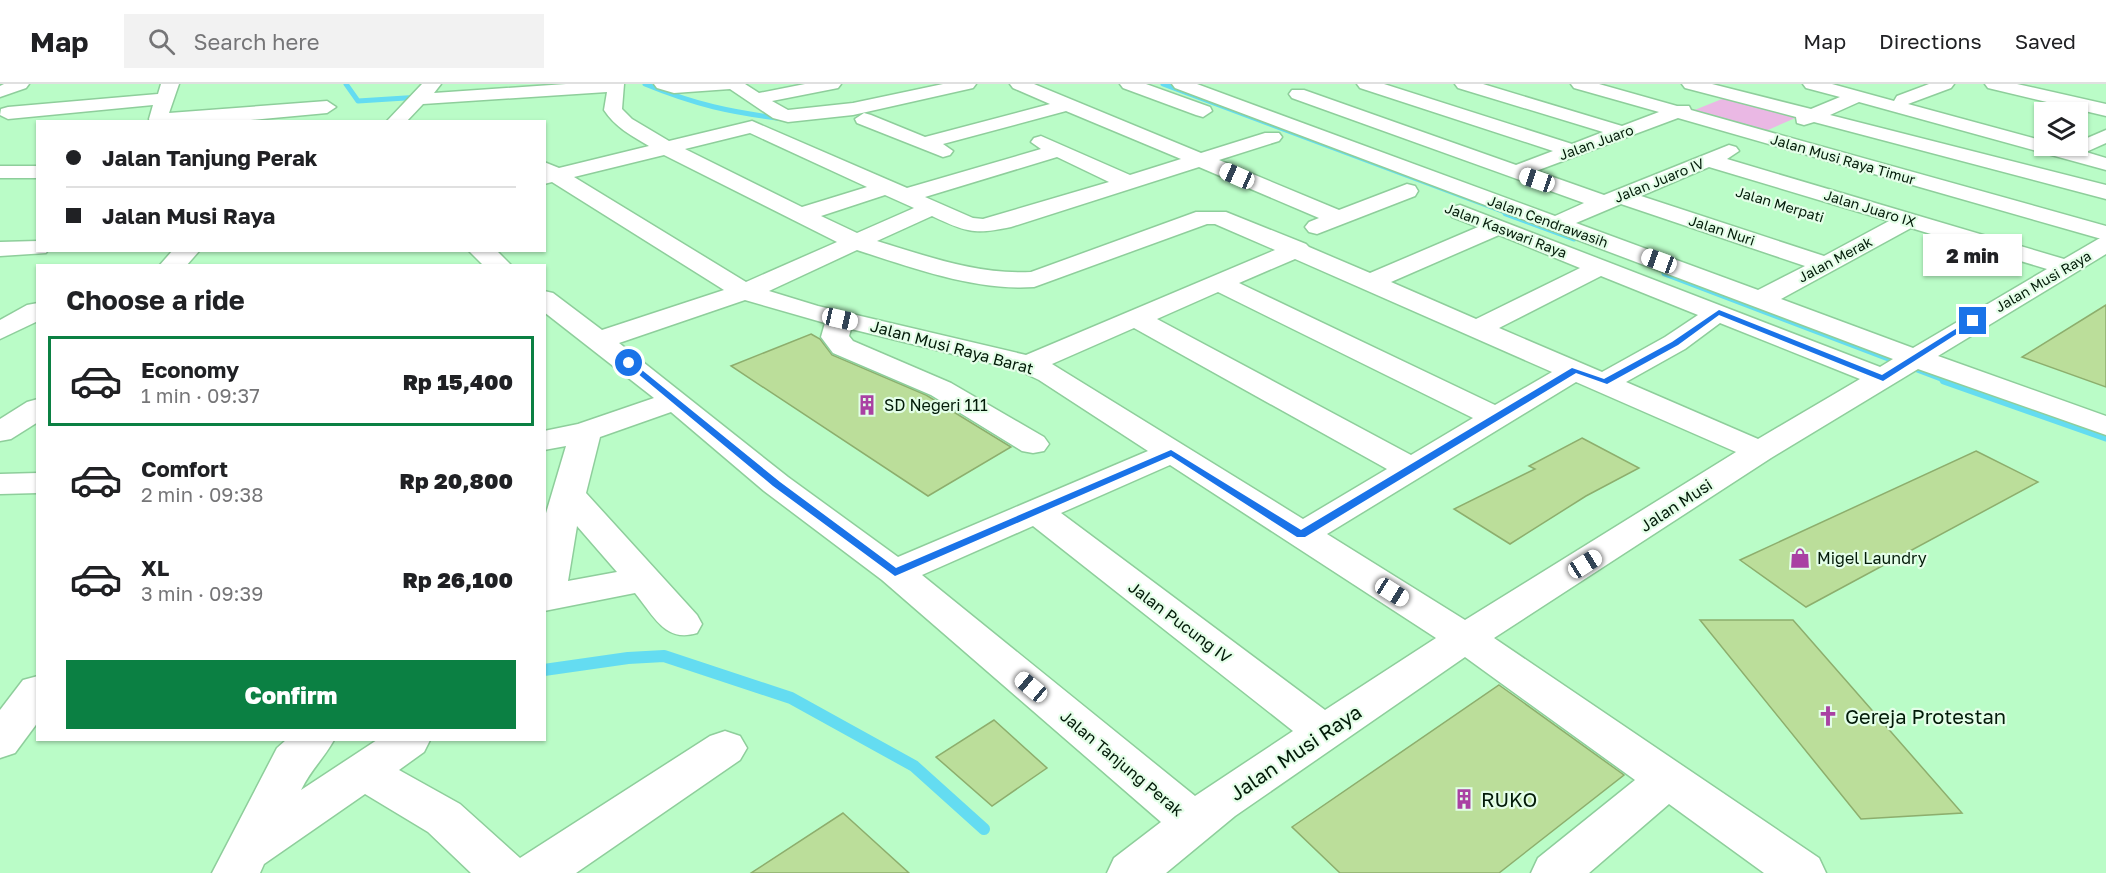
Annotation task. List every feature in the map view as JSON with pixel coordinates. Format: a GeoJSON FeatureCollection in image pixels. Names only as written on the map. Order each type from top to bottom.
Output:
{"type":"FeatureCollection","features":[{"type":"Feature","properties":{"kind":"street"},"geometry":{"type":"LineString","coordinates":[[0,92],[20,84]]}},
{"type":"Feature","properties":{"kind":"street"},"geometry":{"type":"LineString","coordinates":[[503,111],[521,89],[554,84]]}},
{"type":"Feature","properties":{"kind":"street"},"geometry":{"type":"LineString","coordinates":[[663,84],[674,88],[733,84],[788,116],[895,105],[975,87]]}},
{"type":"Feature","properties":{"kind":"street"},"geometry":{"type":"LineString","coordinates":[[1019,84],[1338,219]]}},
{"type":"Feature","properties":{"kind":"street","name":"Jalan Kaswari Raya"},"geometry":{"type":"LineString","coordinates":[[1129,84],[1272,137],[1719,312],[1899,368]]}},
{"type":"Feature","properties":{"kind":"street","name":"Jalan Cendrawasih"},"geometry":{"type":"LineString","coordinates":[[1181,84],[1374,158],[1761,299],[1899,368]]}},
{"type":"Feature","properties":{"kind":"street"},"geometry":{"type":"LineString","coordinates":[[1366,84],[1574,151]]}},
{"type":"Feature","properties":{"kind":"street"},"geometry":{"type":"LineString","coordinates":[[1464,84],[1622,132]]}},
{"type":"Feature","properties":{"kind":"street","name":"Jalan Musi Raya Timur"},"geometry":{"type":"LineString","coordinates":[[1580,84],[2106,233]]}},
{"type":"Feature","properties":{"kind":"street"},"geometry":{"type":"LineString","coordinates":[[1691,84],[1810,117],[2106,192]]}},
{"type":"Feature","properties":{"kind":"street","name":"Jalan Juaro"},"geometry":{"type":"LineString","coordinates":[[1515,172],[1756,84]]}},
{"type":"Feature","properties":{"kind":"street"},"geometry":{"type":"LineString","coordinates":[[1812,84],[2034,139]]}},
{"type":"Feature","properties":{"kind":"street"},"geometry":{"type":"LineString","coordinates":[[1903,100],[1945,84]]}},
{"type":"Feature","properties":{"kind":"street"},"geometry":{"type":"LineString","coordinates":[[1994,84],[2106,110]]}},
{"type":"Feature","properties":{"kind":"street"},"geometry":{"type":"LineString","coordinates":[[756,99],[824,85]]}},
{"type":"Feature","properties":{"kind":"street"},"geometry":{"type":"LineString","coordinates":[[397,120],[423,95],[617,86],[614,110],[616,116],[665,147],[799,215],[858,243],[915,261],[976,275],[1017,281],[1034,279],[1208,216],[1221,218],[1373,281],[1760,451]]}},
{"type":"Feature","properties":{"kind":"street"},"geometry":{"type":"LineString","coordinates":[[785,140],[864,119],[935,87],[975,87]]}},
{"type":"Feature","properties":{"kind":"street"},"geometry":{"type":"LineString","coordinates":[[1247,108],[1304,89]]}},
{"type":"Feature","properties":{"kind":"street","name":"Jalan Nuri"},"geometry":{"type":"LineString","coordinates":[[1304,89],[1428,142],[1515,172],[1824,264]]}},
{"type":"Feature","properties":{"kind":"street"},"geometry":{"type":"LineString","coordinates":[[8,113],[165,97],[294,93]]}},
{"type":"Feature","properties":{"kind":"street"},"geometry":{"type":"LineString","coordinates":[[1852,93],[1903,100],[1994,121],[2034,135]]}},
{"type":"Feature","properties":{"kind":"street","name":"Jalan Juaro IV"},"geometry":{"type":"LineString","coordinates":[[1557,223],[1810,117],[1852,93]]}},
{"type":"Feature","properties":{"kind":"street"},"geometry":{"type":"LineString","coordinates":[[165,97],[157,118],[175,120],[327,107]]}},
{"type":"Feature","properties":{"kind":"street"},"geometry":{"type":"LineString","coordinates":[[2019,110],[2049,97]]}},
{"type":"Feature","properties":{"kind":"street"},"geometry":{"type":"LineString","coordinates":[[923,143],[1070,104]]}},
{"type":"Feature","properties":{"kind":"street"},"geometry":{"type":"LineString","coordinates":[[864,119],[993,170]]}},
{"type":"Feature","properties":{"kind":"street"},"geometry":{"type":"LineString","coordinates":[[999,123],[1129,183]]}},
{"type":"Feature","properties":{"kind":"street"},"geometry":{"type":"LineString","coordinates":[[548,174],[748,127],[759,128],[968,224],[983,226],[1011,220],[1272,137]]}},
{"type":"Feature","properties":{"kind":"street"},"geometry":{"type":"LineString","coordinates":[[2088,143],[2106,136]]}},
{"type":"Feature","properties":{"kind":"street"},"geometry":{"type":"LineString","coordinates":[[1374,158],[1428,142]]}},
{"type":"Feature","properties":{"kind":"street"},"geometry":{"type":"LineString","coordinates":[[799,215],[993,170],[1060,150]]}},
{"type":"Feature","properties":{"kind":"street"},"geometry":{"type":"LineString","coordinates":[[2088,152],[2106,155]]}},
{"type":"Feature","properties":{"kind":"street"},"geometry":{"type":"LineString","coordinates":[[2032,173],[2061,156]]}},
{"type":"Feature","properties":{"kind":"street"},"geometry":{"type":"LineString","coordinates":[[2088,156],[2106,164]]}},
{"type":"Feature","properties":{"kind":"street","name":"Jalan Juaro IX"},"geometry":{"type":"LineString","coordinates":[[1709,160],[2066,267]]}},
{"type":"Feature","properties":{"kind":"street"},"geometry":{"type":"LineString","coordinates":[[0,172],[36,172]]}},
{"type":"Feature","properties":{"kind":"street","name":"Jalan Merpati"},"geometry":{"type":"LineString","coordinates":[[1678,173],[1713,184]]}},
{"type":"Feature","properties":{"kind":"street","name":"Jalan Musi Raya Barat"},"geometry":{"type":"LineString","coordinates":[[548,174],[745,291],[775,302],[840,319],[1028,364],[1080,392],[1171,453],[1465,638],[1802,873]]}},
{"type":"Feature","properties":{"kind":"street"},"geometry":{"type":"LineString","coordinates":[[1028,364],[1219,283],[1338,219],[1407,191]]}},
{"type":"Feature","properties":{"kind":"street"},"geometry":{"type":"LineString","coordinates":[[600,340],[745,291],[858,243],[932,208]]}},
{"type":"Feature","properties":{"kind":"street","name":"Jalan Merak"},"geometry":{"type":"LineString","coordinates":[[1761,299],[1909,220]]}},
{"type":"Feature","properties":{"kind":"street"},"geometry":{"type":"LineString","coordinates":[[1848,225],[1881,235]]}},
{"type":"Feature","properties":{"kind":"street"},"geometry":{"type":"LineString","coordinates":[[1373,281],[1499,227]]}},
{"type":"Feature","properties":{"kind":"street","name":"Jalan Musi Raya"},"geometry":{"type":"LineString","coordinates":[[1899,368],[2106,244]]}},
{"type":"Feature","properties":{"kind":"street"},"geometry":{"type":"LineString","coordinates":[[0,249],[36,248]]}},
{"type":"Feature","properties":{"kind":"street"},"geometry":{"type":"LineString","coordinates":[[173,264],[186,252]]}},
{"type":"Feature","properties":{"kind":"street"},"geometry":{"type":"LineString","coordinates":[[482,252],[498,264]]}},
{"type":"Feature","properties":{"kind":"street"},"geometry":{"type":"LineString","coordinates":[[1479,328],[1600,267]]}},
{"type":"Feature","properties":{"kind":"street"},"geometry":{"type":"LineString","coordinates":[[1219,283],[1497,418]]}},
{"type":"Feature","properties":{"kind":"street","name":"Jalan Tanjung Perak"},"geometry":{"type":"LineString","coordinates":[[546,300],[600,340],[776,484],[895,572],[1194,822]]}},
{"type":"Feature","properties":{"kind":"street"},"geometry":{"type":"LineString","coordinates":[[0,331],[36,311]]}},
{"type":"Feature","properties":{"kind":"street"},"geometry":{"type":"LineString","coordinates":[[1604,382],[1675,343],[1719,312]]}},
{"type":"Feature","properties":{"kind":"street"},"geometry":{"type":"LineString","coordinates":[[1135,318],[1412,469]]}},
{"type":"Feature","properties":{"kind":"street"},"geometry":{"type":"LineString","coordinates":[[840,319],[835,337],[843,348],[941,389],[1033,444]]}},
{"type":"Feature","properties":{"kind":"street"},"geometry":{"type":"LineString","coordinates":[[1899,368],[2106,426]]}},
{"type":"Feature","properties":{"kind":"street","name":"Jalan Musi"},"geometry":{"type":"LineString","coordinates":[[1465,638],[1760,451],[1899,368]]}},
{"type":"Feature","properties":{"kind":"street"},"geometry":{"type":"LineString","coordinates":[[1301,535],[1575,370]]}},
{"type":"Feature","properties":{"kind":"street"},"geometry":{"type":"LineString","coordinates":[[546,441],[586,432],[674,402]]}},
{"type":"Feature","properties":{"kind":"street"},"geometry":{"type":"LineString","coordinates":[[0,432],[36,409]]}},
{"type":"Feature","properties":{"kind":"street"},"geometry":{"type":"LineString","coordinates":[[546,593],[568,491],[586,432]]}},
{"type":"Feature","properties":{"kind":"street"},"geometry":{"type":"LineString","coordinates":[[895,572],[1171,453]]}},
{"type":"Feature","properties":{"kind":"street"},"geometry":{"type":"LineString","coordinates":[[0,484],[36,483]]}},
{"type":"Feature","properties":{"kind":"street"},"geometry":{"type":"LineString","coordinates":[[568,491],[641,580],[682,624]]}},
{"type":"Feature","properties":{"kind":"street","name":"Jalan Pucung IV"},"geometry":{"type":"LineString","coordinates":[[1037,512],[1324,732]]}},
{"type":"Feature","properties":{"kind":"street"},"geometry":{"type":"LineString","coordinates":[[546,598],[641,580]]}},
{"type":"Feature","properties":{"kind":"street","name":"Jalan Musi Raya"},"geometry":{"type":"LineString","coordinates":[[1131,873],[1194,822],[1465,638]]}},
{"type":"Feature","properties":{"kind":"street"},"geometry":{"type":"LineString","coordinates":[[0,741],[36,694]]}},
{"type":"Feature","properties":{"kind":"street"},"geometry":{"type":"LineString","coordinates":[[242,861],[293,760],[311,741]]}},
{"type":"Feature","properties":{"kind":"street"},"geometry":{"type":"LineString","coordinates":[[242,861],[363,771],[408,741]]}},
{"type":"Feature","properties":{"kind":"street"},"geometry":{"type":"LineString","coordinates":[[537,873],[725,748]]}},
{"type":"Feature","properties":{"kind":"street"},"geometry":{"type":"LineString","coordinates":[[363,771],[444,818],[503,873]]}},
{"type":"Feature","properties":{"kind":"street"},"geometry":{"type":"LineString","coordinates":[[1556,873],[1668,778]]}},
{"type":"Feature","properties":{"kind":"shaded area"},"geometry":{"type":"Polygon","coordinates":[[[1727,97],[1800,116],[1761,133],[1687,113],[1727,97]]]}},
{"type":"Feature","properties":{"kind":"building"},"geometry":{"type":"Polygon","coordinates":[[[2106,305],[2106,387],[2022,357],[2106,305]]]}},
{"type":"Feature","properties":{"kind":"building","name":"SD Negeri 111"},"geometry":{"type":"Polygon","coordinates":[[[811,334],[820,339],[832,355],[926,395],[1011,447],[928,496],[731,366],[811,334]]]}},
{"type":"Feature","properties":{"kind":"building"},"geometry":{"type":"Polygon","coordinates":[[[1582,438],[1639,468],[1586,496],[1510,544],[1454,509],[1535,469],[1529,466],[1582,438]]]}},
{"type":"Feature","properties":{"kind":"building"},"geometry":{"type":"Polygon","coordinates":[[[1976,451],[2038,482],[1806,607],[1740,560],[1976,451]]]}},
{"type":"Feature","properties":{"kind":"building","name":"Gereja Protestan"},"geometry":{"type":"Polygon","coordinates":[[[1700,620],[1793,620],[1962,813],[1861,819],[1700,620]]]}},
{"type":"Feature","properties":{"kind":"building","name":"RUKO"},"geometry":{"type":"Polygon","coordinates":[[[1499,685],[1624,775],[1499,873],[1340,873],[1292,827],[1499,685]]]}},
{"type":"Feature","properties":{"kind":"building"},"geometry":{"type":"Polygon","coordinates":[[[994,720],[1047,768],[992,806],[936,757],[994,720]]]}},
{"type":"Feature","properties":{"kind":"building"},"geometry":{"type":"Polygon","coordinates":[[[843,813],[909,873],[751,873],[843,813]]]}},
{"type":"Feature","properties":{"kind":"waterway"},"geometry":{"type":"LineString","coordinates":[[346,84],[358,101],[421,97]]}},
{"type":"Feature","properties":{"kind":"waterway"},"geometry":{"type":"LineString","coordinates":[[645,84],[713,107],[784,119]]}},
{"type":"Feature","properties":{"kind":"waterway"},"geometry":{"type":"LineString","coordinates":[[1163,84],[1510,214]]}},
{"type":"Feature","properties":{"kind":"waterway"},"geometry":{"type":"LineString","coordinates":[[1506,213],[1574,238]]}},
{"type":"Feature","properties":{"kind":"waterway"},"geometry":{"type":"LineString","coordinates":[[1665,273],[1949,381]]}},
{"type":"Feature","properties":{"kind":"waterway"},"geometry":{"type":"LineString","coordinates":[[1944,380],[2106,437]]}},
{"type":"Feature","properties":{"kind":"waterway"},"geometry":{"type":"LineString","coordinates":[[546,670],[628,658],[664,656],[791,698],[914,766],[984,829]]}},
{"type":"Feature","properties":{"kind":"place","name":"SD Negeri 111"},"geometry":{"type":"Point","coordinates":[867,405]}},
{"type":"Feature","properties":{"kind":"place","name":"Migel Laundry"},"geometry":{"type":"Point","coordinates":[1800,558]}},
{"type":"Feature","properties":{"kind":"place","name":"Gereja Protestan"},"geometry":{"type":"Point","coordinates":[1828,716]}},
{"type":"Feature","properties":{"kind":"place","name":"RUKO"},"geometry":{"type":"Point","coordinates":[1464,799]}},
{"type":"Feature","properties":{"kind":"route"},"geometry":{"type":"LineString","coordinates":[[629,363],[776,484],[895,572],[1171,453],[1301,535],[1575,370],[1604,382],[1675,343],[1719,312],[1883,378],[1973,321]]}}]}
